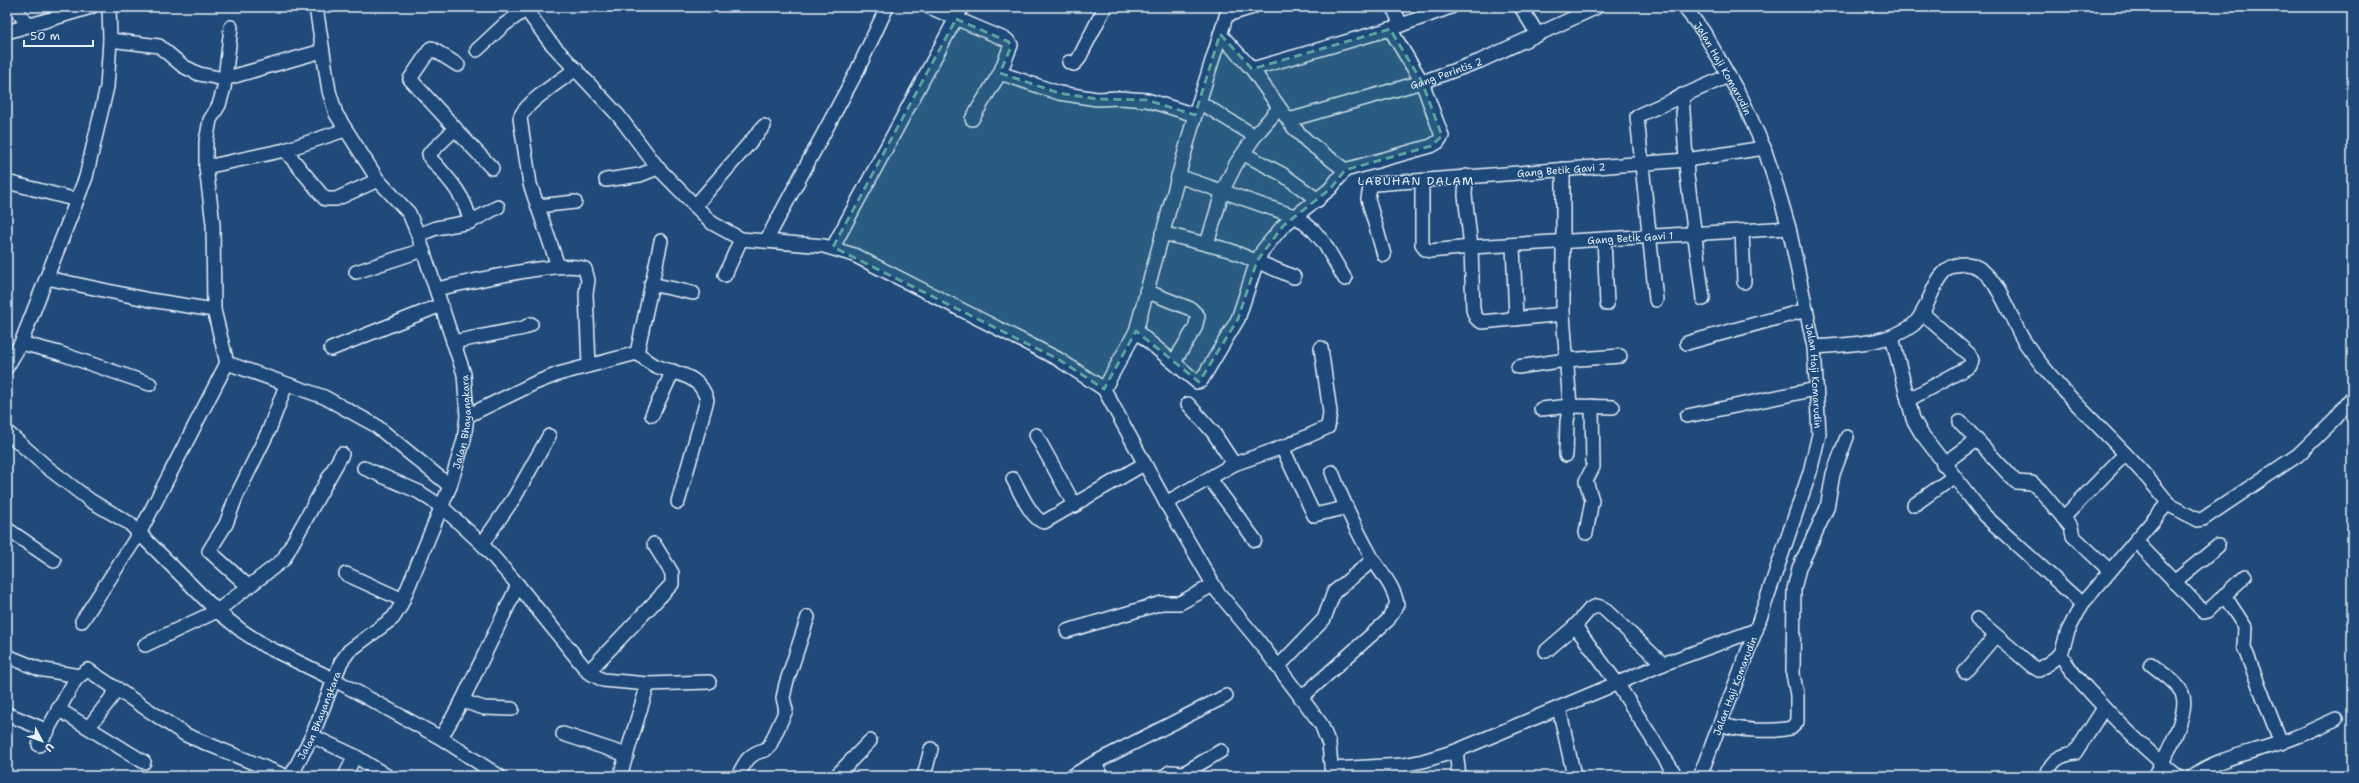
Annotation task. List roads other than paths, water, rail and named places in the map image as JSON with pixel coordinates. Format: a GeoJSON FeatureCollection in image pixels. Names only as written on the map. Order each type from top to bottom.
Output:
{"type":"FeatureCollection","features":[{"type":"Feature","properties":{"kind":"street"},"geometry":{"type":"LineString","coordinates":[[14,7],[29,26]]}},
{"type":"Feature","properties":{"kind":"street"},"geometry":{"type":"LineString","coordinates":[[7,32],[91,7]]}},
{"type":"Feature","properties":{"kind":"street"},"geometry":{"type":"LineString","coordinates":[[7,367],[21,343],[86,176],[107,87],[110,40],[109,7]]}},
{"type":"Feature","properties":{"kind":"street","name":"Jalan Bhayangkara"},"geometry":{"type":"LineString","coordinates":[[291,776],[312,736],[333,679],[341,662],[349,651],[393,618],[403,600],[450,486],[464,440],[467,416],[464,374],[418,234],[409,213],[378,180],[336,114],[329,91],[316,7]]}},
{"type":"Feature","properties":{"kind":"street"},"geometry":{"type":"LineString","coordinates":[[766,241],[857,71],[887,7]]}},
{"type":"Feature","properties":{"kind":"street"},"geometry":{"type":"LineString","coordinates":[[929,7],[959,13],[1009,42],[1010,49],[1000,73],[972,119]]}},
{"type":"Feature","properties":{"kind":"street"},"geometry":{"type":"LineString","coordinates":[[1069,62],[1074,64],[1078,60],[1105,7]]}},
{"type":"Feature","properties":{"kind":"street"},"geometry":{"type":"LineString","coordinates":[[1104,389],[1136,331],[1195,115],[1228,11],[1253,7]]}},
{"type":"Feature","properties":{"kind":"street"},"geometry":{"type":"LineString","coordinates":[[1136,331],[1197,382],[1201,381],[1238,319],[1257,261],[1283,226],[1297,217],[1337,183],[1345,170],[1431,146],[1438,142],[1442,136],[1422,82],[1396,27],[1394,7]]}},
{"type":"Feature","properties":{"kind":"street"},"geometry":{"type":"LineString","coordinates":[[1252,69],[1396,27],[1451,7]]}},
{"type":"Feature","properties":{"kind":"street"},"geometry":{"type":"LineString","coordinates":[[1521,7],[1538,35]]}},
{"type":"Feature","properties":{"kind":"street","name":"Gang Perintis 2"},"geometry":{"type":"LineString","coordinates":[[1289,120],[1422,82],[1480,61],[1538,35],[1574,12],[1597,7]]}},
{"type":"Feature","properties":{"kind":"street","name":"Jalan Haji Komarudin"},"geometry":{"type":"LineString","coordinates":[[1684,7],[1703,32],[1743,102],[1764,148],[1789,228],[1814,347],[1819,434],[1817,447],[1725,726],[1700,776]]}},
{"type":"Feature","properties":{"kind":"street"},"geometry":{"type":"LineString","coordinates":[[477,50],[524,8],[549,41],[618,115],[658,168],[712,223],[741,239],[833,247],[854,255],[1058,359],[1104,389],[1144,464],[1213,585],[1321,724],[1329,744],[1332,772],[1403,765],[1424,761],[1456,751],[1663,664],[1756,630]]}},
{"type":"Feature","properties":{"kind":"street"},"geometry":{"type":"LineString","coordinates":[[833,247],[959,13]]}},
{"type":"Feature","properties":{"kind":"street"},"geometry":{"type":"LineString","coordinates":[[82,621],[140,532],[227,363],[214,310],[213,224],[206,167],[206,142],[209,125],[221,98],[231,27]]}},
{"type":"Feature","properties":{"kind":"street"},"geometry":{"type":"LineString","coordinates":[[1220,34],[1252,69],[1279,108],[1308,142],[1345,170]]}},
{"type":"Feature","properties":{"kind":"street"},"geometry":{"type":"LineString","coordinates":[[110,40],[159,46],[183,66],[199,74],[224,80],[322,51]]}},
{"type":"Feature","properties":{"kind":"street"},"geometry":{"type":"LineString","coordinates":[[458,65],[431,48],[410,79],[492,168]]}},
{"type":"Feature","properties":{"kind":"street"},"geometry":{"type":"LineString","coordinates":[[558,266],[530,184],[520,118],[521,113],[533,102],[576,69]]}},
{"type":"Feature","properties":{"kind":"street"},"geometry":{"type":"LineString","coordinates":[[1000,73],[1059,94],[1097,99],[1118,98],[1147,100],[1195,115]]}},
{"type":"Feature","properties":{"kind":"street"},"geometry":{"type":"LineString","coordinates":[[1656,300],[1638,117],[1641,114],[1682,95],[1728,76]]}},
{"type":"Feature","properties":{"kind":"street"},"geometry":{"type":"LineString","coordinates":[[1682,95],[1686,160],[1702,299]]}},
{"type":"Feature","properties":{"kind":"street"},"geometry":{"type":"LineString","coordinates":[[1199,102],[1255,136]]}},
{"type":"Feature","properties":{"kind":"street"},"geometry":{"type":"LineString","coordinates":[[1207,244],[1223,190],[1236,164],[1255,136],[1279,108]]}},
{"type":"Feature","properties":{"kind":"street"},"geometry":{"type":"LineString","coordinates":[[695,206],[764,126]]}},
{"type":"Feature","properties":{"kind":"street"},"geometry":{"type":"LineString","coordinates":[[456,129],[429,156],[460,195],[468,209],[470,222]]}},
{"type":"Feature","properties":{"kind":"street"},"geometry":{"type":"LineString","coordinates":[[206,167],[285,150],[345,130]]}},
{"type":"Feature","properties":{"kind":"street","name":"Gang Betik Gavi 2"},"geometry":{"type":"LineString","coordinates":[[1384,255],[1368,199],[1370,187],[1375,184],[1686,160],[1764,148]]}},
{"type":"Feature","properties":{"kind":"street"},"geometry":{"type":"LineString","coordinates":[[285,150],[325,199],[336,199],[378,180]]}},
{"type":"Feature","properties":{"kind":"street"},"geometry":{"type":"LineString","coordinates":[[1244,154],[1282,174],[1318,200]]}},
{"type":"Feature","properties":{"kind":"street"},"geometry":{"type":"LineString","coordinates":[[606,180],[640,175],[658,168]]}},
{"type":"Feature","properties":{"kind":"street"},"geometry":{"type":"LineString","coordinates":[[1563,169],[1563,314],[1570,406],[1567,421],[1566,455]]}},
{"type":"Feature","properties":{"kind":"street"},"geometry":{"type":"LineString","coordinates":[[1178,176],[1223,190],[1297,217],[1314,231],[1324,243],[1345,279]]}},
{"type":"Feature","properties":{"kind":"street"},"geometry":{"type":"LineString","coordinates":[[1466,176],[1465,194],[1471,246],[1473,310],[1476,318],[1482,322],[1563,314]]}},
{"type":"Feature","properties":{"kind":"street","name":"Gang Betik Gavi 1"},"geometry":{"type":"LineString","coordinates":[[1422,181],[1423,247],[1430,251],[1471,246],[1513,245],[1789,228]]}},
{"type":"Feature","properties":{"kind":"street"},"geometry":{"type":"LineString","coordinates":[[7,182],[77,200]]}},
{"type":"Feature","properties":{"kind":"street"},"geometry":{"type":"LineString","coordinates":[[538,206],[575,202]]}},
{"type":"Feature","properties":{"kind":"street"},"geometry":{"type":"LineString","coordinates":[[418,234],[436,228],[470,222],[498,207]]}},
{"type":"Feature","properties":{"kind":"street"},"geometry":{"type":"LineString","coordinates":[[1742,230],[1744,282]]}},
{"type":"Feature","properties":{"kind":"street"},"geometry":{"type":"LineString","coordinates":[[1162,233],[1229,250],[1294,277]]}},
{"type":"Feature","properties":{"kind":"street"},"geometry":{"type":"LineString","coordinates":[[725,275],[741,239]]}},
{"type":"Feature","properties":{"kind":"street"},"geometry":{"type":"LineString","coordinates":[[1604,239],[1607,304]]}},
{"type":"Feature","properties":{"kind":"street"},"geometry":{"type":"LineString","coordinates":[[637,353],[661,241]]}},
{"type":"Feature","properties":{"kind":"street"},"geometry":{"type":"LineString","coordinates":[[1513,245],[1516,319]]}},
{"type":"Feature","properties":{"kind":"street"},"geometry":{"type":"LineString","coordinates":[[356,272],[422,250]]}},
{"type":"Feature","properties":{"kind":"street"},"geometry":{"type":"LineString","coordinates":[[1814,347],[1892,337],[1914,323],[1922,313],[1940,277],[1950,268],[1957,265],[1967,265],[1983,270],[2006,305],[2023,340],[2052,376],[2154,485],[2167,504],[2198,520],[2202,519],[2298,455],[2334,419],[2352,397]]}},
{"type":"Feature","properties":{"kind":"street"},"geometry":{"type":"LineString","coordinates":[[436,289],[558,266],[579,266],[587,273],[589,365]]}},
{"type":"Feature","properties":{"kind":"street"},"geometry":{"type":"LineString","coordinates":[[47,278],[150,300],[214,310]]}},
{"type":"Feature","properties":{"kind":"street"},"geometry":{"type":"LineString","coordinates":[[651,284],[693,293]]}},
{"type":"Feature","properties":{"kind":"street"},"geometry":{"type":"LineString","coordinates":[[1146,291],[1191,309],[1198,316],[1195,328],[1174,362]]}},
{"type":"Feature","properties":{"kind":"street"},"geometry":{"type":"LineString","coordinates":[[331,349],[441,305]]}},
{"type":"Feature","properties":{"kind":"street"},"geometry":{"type":"LineString","coordinates":[[1687,343],[1806,310]]}},
{"type":"Feature","properties":{"kind":"street"},"geometry":{"type":"LineString","coordinates":[[1908,400],[1972,364],[1969,354],[1922,313]]}},
{"type":"Feature","properties":{"kind":"street"},"geometry":{"type":"LineString","coordinates":[[453,342],[524,328],[531,324]]}},
{"type":"Feature","properties":{"kind":"street"},"geometry":{"type":"LineString","coordinates":[[1892,337],[1908,400],[1917,426],[1943,464],[1984,515],[2082,604]]}},
{"type":"Feature","properties":{"kind":"street"},"geometry":{"type":"LineString","coordinates":[[21,343],[59,353],[150,384]]}},
{"type":"Feature","properties":{"kind":"street"},"geometry":{"type":"LineString","coordinates":[[1166,503],[1234,464],[1324,430],[1330,424],[1321,348]]}},
{"type":"Feature","properties":{"kind":"street"},"geometry":{"type":"LineString","coordinates":[[467,416],[535,383],[589,365],[637,353],[654,365],[673,371],[698,382],[704,388],[707,400],[678,502]]}},
{"type":"Feature","properties":{"kind":"street"},"geometry":{"type":"LineString","coordinates":[[1518,367],[1566,360],[1620,356]]}},
{"type":"Feature","properties":{"kind":"street"},"geometry":{"type":"LineString","coordinates":[[227,363],[286,385],[324,397],[375,426],[450,486]]}},
{"type":"Feature","properties":{"kind":"street"},"geometry":{"type":"LineString","coordinates":[[652,415],[673,371]]}},
{"type":"Feature","properties":{"kind":"street"},"geometry":{"type":"LineString","coordinates":[[249,587],[209,551],[226,524],[236,497],[269,430],[286,385]]}},
{"type":"Feature","properties":{"kind":"street"},"geometry":{"type":"LineString","coordinates":[[1687,416],[1816,389]]}},
{"type":"Feature","properties":{"kind":"street"},"geometry":{"type":"LineString","coordinates":[[1188,404],[1213,432],[1234,464]]}},
{"type":"Feature","properties":{"kind":"street"},"geometry":{"type":"LineString","coordinates":[[1541,409],[1570,406],[1614,407]]}},
{"type":"Feature","properties":{"kind":"street"},"geometry":{"type":"LineString","coordinates":[[1586,533],[1592,504],[1586,481],[1593,468],[1592,406]]}},
{"type":"Feature","properties":{"kind":"street"},"geometry":{"type":"LineString","coordinates":[[1960,422],[2016,482],[2034,484],[2064,518],[2071,527],[2072,534],[2084,548],[2110,571]]}},
{"type":"Feature","properties":{"kind":"street"},"geometry":{"type":"LineString","coordinates":[[7,432],[66,482],[100,508],[128,523],[140,532],[217,611],[265,646],[333,679],[441,738],[499,776]]}},
{"type":"Feature","properties":{"kind":"street"},"geometry":{"type":"LineString","coordinates":[[1036,435],[1075,506]]}},
{"type":"Feature","properties":{"kind":"street"},"geometry":{"type":"LineString","coordinates":[[482,544],[514,498],[549,436]]}},
{"type":"Feature","properties":{"kind":"street"},"geometry":{"type":"LineString","coordinates":[[1725,726],[1789,729],[1796,722],[1797,695],[1792,674],[1794,589],[1799,568],[1827,508],[1833,474],[1846,438]]}},
{"type":"Feature","properties":{"kind":"street"},"geometry":{"type":"LineString","coordinates":[[1943,464],[1976,440]]}},
{"type":"Feature","properties":{"kind":"street"},"geometry":{"type":"LineString","coordinates":[[1282,447],[1314,514],[1344,508]]}},
{"type":"Feature","properties":{"kind":"street"},"geometry":{"type":"LineString","coordinates":[[145,645],[217,611],[283,560],[342,454]]}},
{"type":"Feature","properties":{"kind":"street"},"geometry":{"type":"LineString","coordinates":[[2064,518],[2125,454]]}},
{"type":"Feature","properties":{"kind":"street"},"geometry":{"type":"LineString","coordinates":[[1013,479],[1028,506],[1040,522],[1048,521],[1075,506],[1144,464]]}},
{"type":"Feature","properties":{"kind":"street"},"geometry":{"type":"LineString","coordinates":[[364,468],[419,492],[442,507],[482,544],[518,585],[588,672],[603,680],[648,684],[709,682]]}},
{"type":"Feature","properties":{"kind":"street"},"geometry":{"type":"LineString","coordinates":[[1301,698],[1378,630],[1395,610],[1397,604],[1394,593],[1373,560],[1344,508],[1332,472]]}},
{"type":"Feature","properties":{"kind":"street"},"geometry":{"type":"LineString","coordinates":[[1914,505],[1953,477]]}},
{"type":"Feature","properties":{"kind":"street"},"geometry":{"type":"LineString","coordinates":[[1210,479],[1255,540]]}},
{"type":"Feature","properties":{"kind":"street"},"geometry":{"type":"LineString","coordinates":[[1977,619],[1995,636],[2039,670],[2061,654],[2068,631],[2082,604],[2167,504]]}},
{"type":"Feature","properties":{"kind":"street"},"geometry":{"type":"LineString","coordinates":[[7,528],[54,561]]}},
{"type":"Feature","properties":{"kind":"street"},"geometry":{"type":"LineString","coordinates":[[2136,541],[2204,612],[2208,611],[2245,576]]}},
{"type":"Feature","properties":{"kind":"street"},"geometry":{"type":"LineString","coordinates":[[588,672],[672,584],[672,573],[654,544]]}},
{"type":"Feature","properties":{"kind":"street"},"geometry":{"type":"LineString","coordinates":[[2174,582],[2218,546]]}},
{"type":"Feature","properties":{"kind":"street"},"geometry":{"type":"LineString","coordinates":[[1278,667],[1324,619],[1334,592],[1373,560]]}},
{"type":"Feature","properties":{"kind":"street"},"geometry":{"type":"LineString","coordinates":[[346,574],[403,600]]}},
{"type":"Feature","properties":{"kind":"street"},"geometry":{"type":"LineString","coordinates":[[441,738],[462,700],[518,585]]}},
{"type":"Feature","properties":{"kind":"street"},"geometry":{"type":"LineString","coordinates":[[1067,632],[1162,603],[1180,603],[1213,585]]}},
{"type":"Feature","properties":{"kind":"street"},"geometry":{"type":"LineString","coordinates":[[2224,595],[2245,627],[2244,646],[2281,743]]}},
{"type":"Feature","properties":{"kind":"street"},"geometry":{"type":"LineString","coordinates":[[1546,651],[1575,626],[1590,609],[1597,606],[1603,608],[1663,664]]}},
{"type":"Feature","properties":{"kind":"street"},"geometry":{"type":"LineString","coordinates":[[738,776],[746,759],[758,751],[765,750],[774,737],[786,710],[783,698],[786,684],[808,617]]}},
{"type":"Feature","properties":{"kind":"street"},"geometry":{"type":"LineString","coordinates":[[1575,626],[1617,683],[1676,776]]}},
{"type":"Feature","properties":{"kind":"street"},"geometry":{"type":"LineString","coordinates":[[1965,672],[1995,636]]}},
{"type":"Feature","properties":{"kind":"street"},"geometry":{"type":"LineString","coordinates":[[2061,654],[2071,671],[2104,708],[2143,748],[2177,776]]}},
{"type":"Feature","properties":{"kind":"street"},"geometry":{"type":"LineString","coordinates":[[7,656],[39,669],[79,676]]}},
{"type":"Feature","properties":{"kind":"street"},"geometry":{"type":"LineString","coordinates":[[2151,664],[2180,690],[2184,697],[2177,729],[2162,763],[2154,776]]}},
{"type":"Feature","properties":{"kind":"street"},"geometry":{"type":"LineString","coordinates":[[39,745],[48,731],[58,709],[79,676],[84,671],[92,672],[186,736],[285,776]]}},
{"type":"Feature","properties":{"kind":"street"},"geometry":{"type":"LineString","coordinates":[[620,776],[648,684]]}},
{"type":"Feature","properties":{"kind":"street"},"geometry":{"type":"LineString","coordinates":[[89,727],[118,689]]}},
{"type":"Feature","properties":{"kind":"street"},"geometry":{"type":"LineString","coordinates":[[1072,776],[1094,763],[1226,696]]}},
{"type":"Feature","properties":{"kind":"street"},"geometry":{"type":"LineString","coordinates":[[462,700],[484,708],[512,709]]}},
{"type":"Feature","properties":{"kind":"street"},"geometry":{"type":"LineString","coordinates":[[1559,708],[1574,776]]}},
{"type":"Feature","properties":{"kind":"street"},"geometry":{"type":"LineString","coordinates":[[2047,776],[2054,761],[2062,755],[2075,753],[2104,708]]}},
{"type":"Feature","properties":{"kind":"street"},"geometry":{"type":"LineString","coordinates":[[58,709],[144,762]]}},
{"type":"Feature","properties":{"kind":"street"},"geometry":{"type":"LineString","coordinates":[[7,714],[48,731]]}},
{"type":"Feature","properties":{"kind":"street"},"geometry":{"type":"LineString","coordinates":[[2193,776],[2201,770],[2220,762],[2281,743],[2336,719]]}},
{"type":"Feature","properties":{"kind":"street"},"geometry":{"type":"LineString","coordinates":[[562,734],[627,755]]}},
{"type":"Feature","properties":{"kind":"street"},"geometry":{"type":"LineString","coordinates":[[312,736],[355,756],[387,776]]}},
{"type":"Feature","properties":{"kind":"street"},"geometry":{"type":"LineString","coordinates":[[836,776],[870,741]]}},
{"type":"Feature","properties":{"kind":"street"},"geometry":{"type":"LineString","coordinates":[[924,776],[931,749]]}},
{"type":"Feature","properties":{"kind":"street"},"geometry":{"type":"LineString","coordinates":[[1165,776],[1170,772],[1184,774],[1222,751]]}},
{"type":"Feature","properties":{"kind":"street"},"geometry":{"type":"LineString","coordinates":[[1456,751],[1459,776]]}},
{"type":"Feature","properties":{"kind":"street"},"geometry":{"type":"LineString","coordinates":[[1094,763],[1102,776]]}},
{"type":"Feature","properties":{"kind":"street"},"geometry":{"type":"LineString","coordinates":[[345,776],[351,764]]}},
{"type":"Feature","properties":{"kind":"district","name":"LABUHAN DALAM"},"geometry":{"type":"Point","coordinates":[1416,181]}}]}
